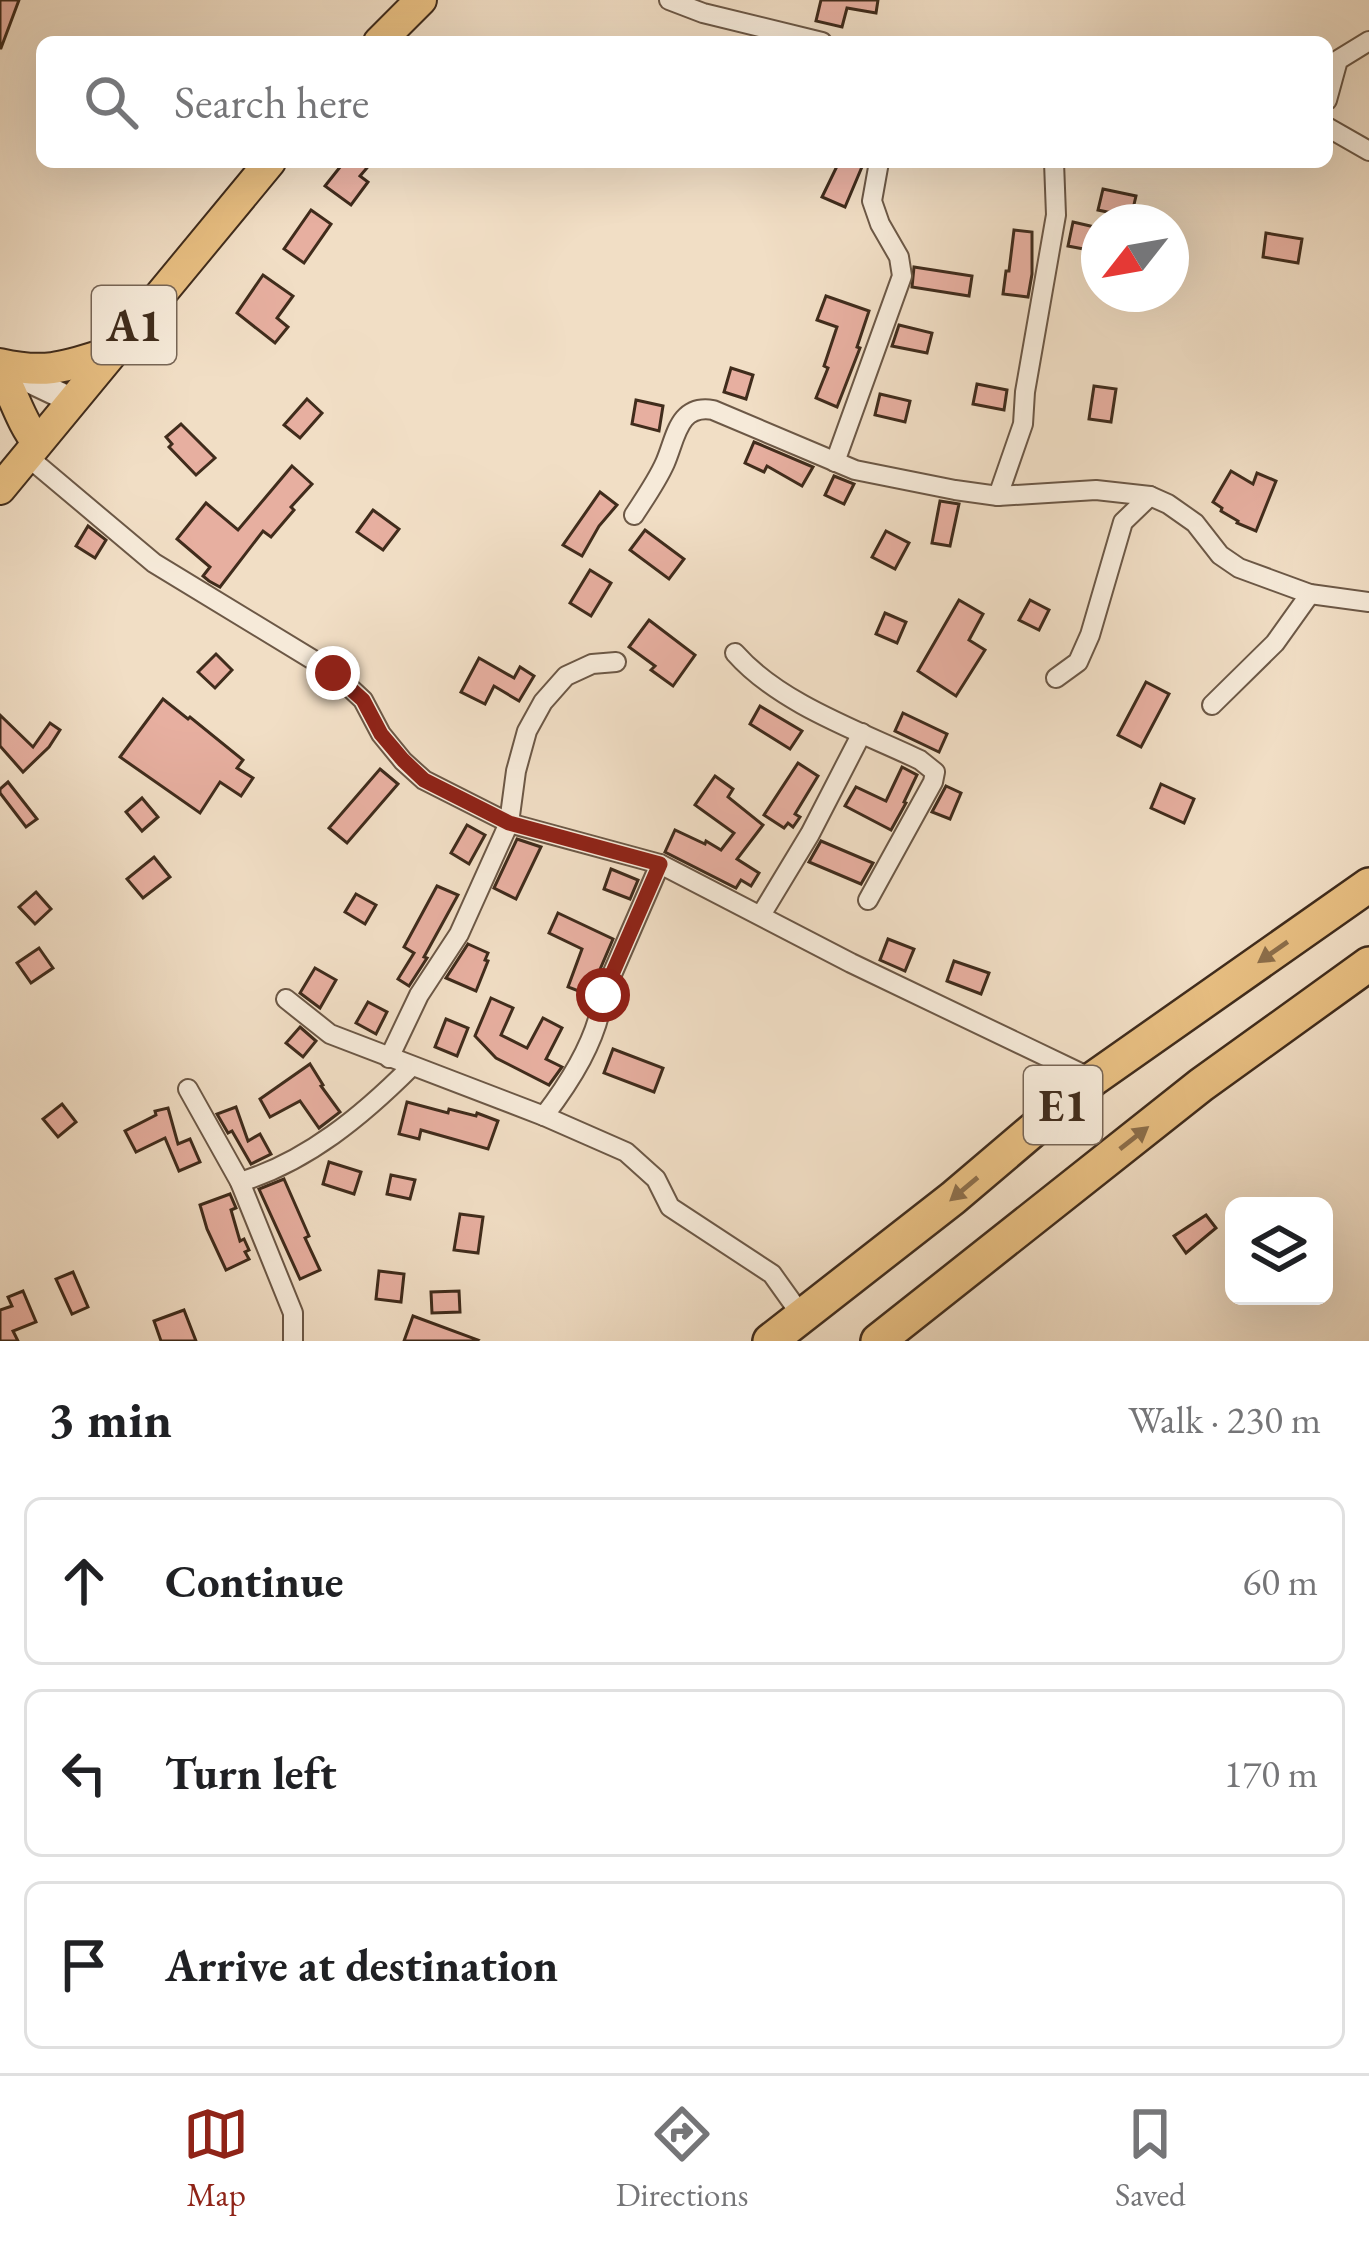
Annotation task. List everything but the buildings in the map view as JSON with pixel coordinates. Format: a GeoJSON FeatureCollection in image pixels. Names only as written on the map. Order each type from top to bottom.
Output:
{"type":"FeatureCollection","features":[{"type":"Feature","properties":{"kind":"highway"},"geometry":{"type":"LineString","coordinates":[[385,36],[422,0]]}},
{"type":"Feature","properties":{"kind":"highway","name":"A1"},"geometry":{"type":"LineString","coordinates":[[0,489],[265,168]]}},
{"type":"Feature","properties":{"kind":"highway"},"geometry":{"type":"LineString","coordinates":[[0,367],[56,369],[112,352]]}},
{"type":"Feature","properties":{"kind":"highway"},"geometry":{"type":"LineString","coordinates":[[0,367],[32,449]]}},
{"type":"Feature","properties":{"kind":"highway","name":"E1"},"geometry":{"type":"LineString","coordinates":[[770,1341],[953,1198],[1093,1079],[1369,885]]}},
{"type":"Feature","properties":{"kind":"highway","name":"E1"},"geometry":{"type":"LineString","coordinates":[[878,1341],[1201,1084],[1369,964]]}},
{"type":"Feature","properties":{"kind":"street"},"geometry":{"type":"LineString","coordinates":[[669,0],[797,36]]}},
{"type":"Feature","properties":{"kind":"street"},"geometry":{"type":"LineString","coordinates":[[1333,78],[1338,60],[1369,41]]}},
{"type":"Feature","properties":{"kind":"street"},"geometry":{"type":"LineString","coordinates":[[1333,130],[1369,151]]}},
{"type":"Feature","properties":{"kind":"street"},"geometry":{"type":"LineString","coordinates":[[835,462],[902,276],[899,257],[872,200],[878,168]]}},
{"type":"Feature","properties":{"kind":"street"},"geometry":{"type":"LineString","coordinates":[[998,496],[1023,424],[1056,215],[1054,168]]}},
{"type":"Feature","properties":{"kind":"street"},"geometry":{"type":"LineString","coordinates":[[0,367],[73,401]]}},
{"type":"Feature","properties":{"kind":"street"},"geometry":{"type":"LineString","coordinates":[[634,515],[664,463],[678,425],[700,408],[855,470],[955,490],[998,496],[1096,490],[1150,496],[1195,523],[1220,555],[1239,568],[1310,594],[1369,602]]}},
{"type":"Feature","properties":{"kind":"street"},"geometry":{"type":"LineString","coordinates":[[32,449],[154,563],[333,673],[363,700],[381,734],[424,780],[509,823],[660,864],[1093,1079]]}},
{"type":"Feature","properties":{"kind":"street"},"geometry":{"type":"LineString","coordinates":[[1056,678],[1078,662],[1124,522],[1150,496]]}},
{"type":"Feature","properties":{"kind":"street"},"geometry":{"type":"LineString","coordinates":[[1212,705],[1275,643],[1310,594]]}},
{"type":"Feature","properties":{"kind":"street"},"geometry":{"type":"LineString","coordinates":[[735,653],[752,673],[792,698],[920,760],[934,772],[933,782],[868,900]]}},
{"type":"Feature","properties":{"kind":"street"},"geometry":{"type":"LineString","coordinates":[[389,1058],[419,995],[459,934],[509,823],[527,730],[543,702],[566,676],[592,664],[616,662]]}},
{"type":"Feature","properties":{"kind":"street"},"geometry":{"type":"LineString","coordinates":[[761,915],[862,733]]}},
{"type":"Feature","properties":{"kind":"street"},"geometry":{"type":"LineString","coordinates":[[544,1116],[564,1090],[588,1043],[601,1014],[603,995],[660,864]]}},
{"type":"Feature","properties":{"kind":"street"},"geometry":{"type":"LineString","coordinates":[[286,999],[330,1034],[626,1152],[656,1179],[670,1208],[772,1274],[802,1316]]}},
{"type":"Feature","properties":{"kind":"street"},"geometry":{"type":"LineString","coordinates":[[240,1182],[317,1146],[373,1105],[411,1067]]}},
{"type":"Feature","properties":{"kind":"street"},"geometry":{"type":"LineString","coordinates":[[188,1089],[240,1182],[292,1313],[293,1341]]}},
{"type":"Feature","properties":{"kind":"route"},"geometry":{"type":"LineString","coordinates":[[333,673],[363,700],[381,734],[424,780],[509,823],[660,864],[603,995]]}}]}
